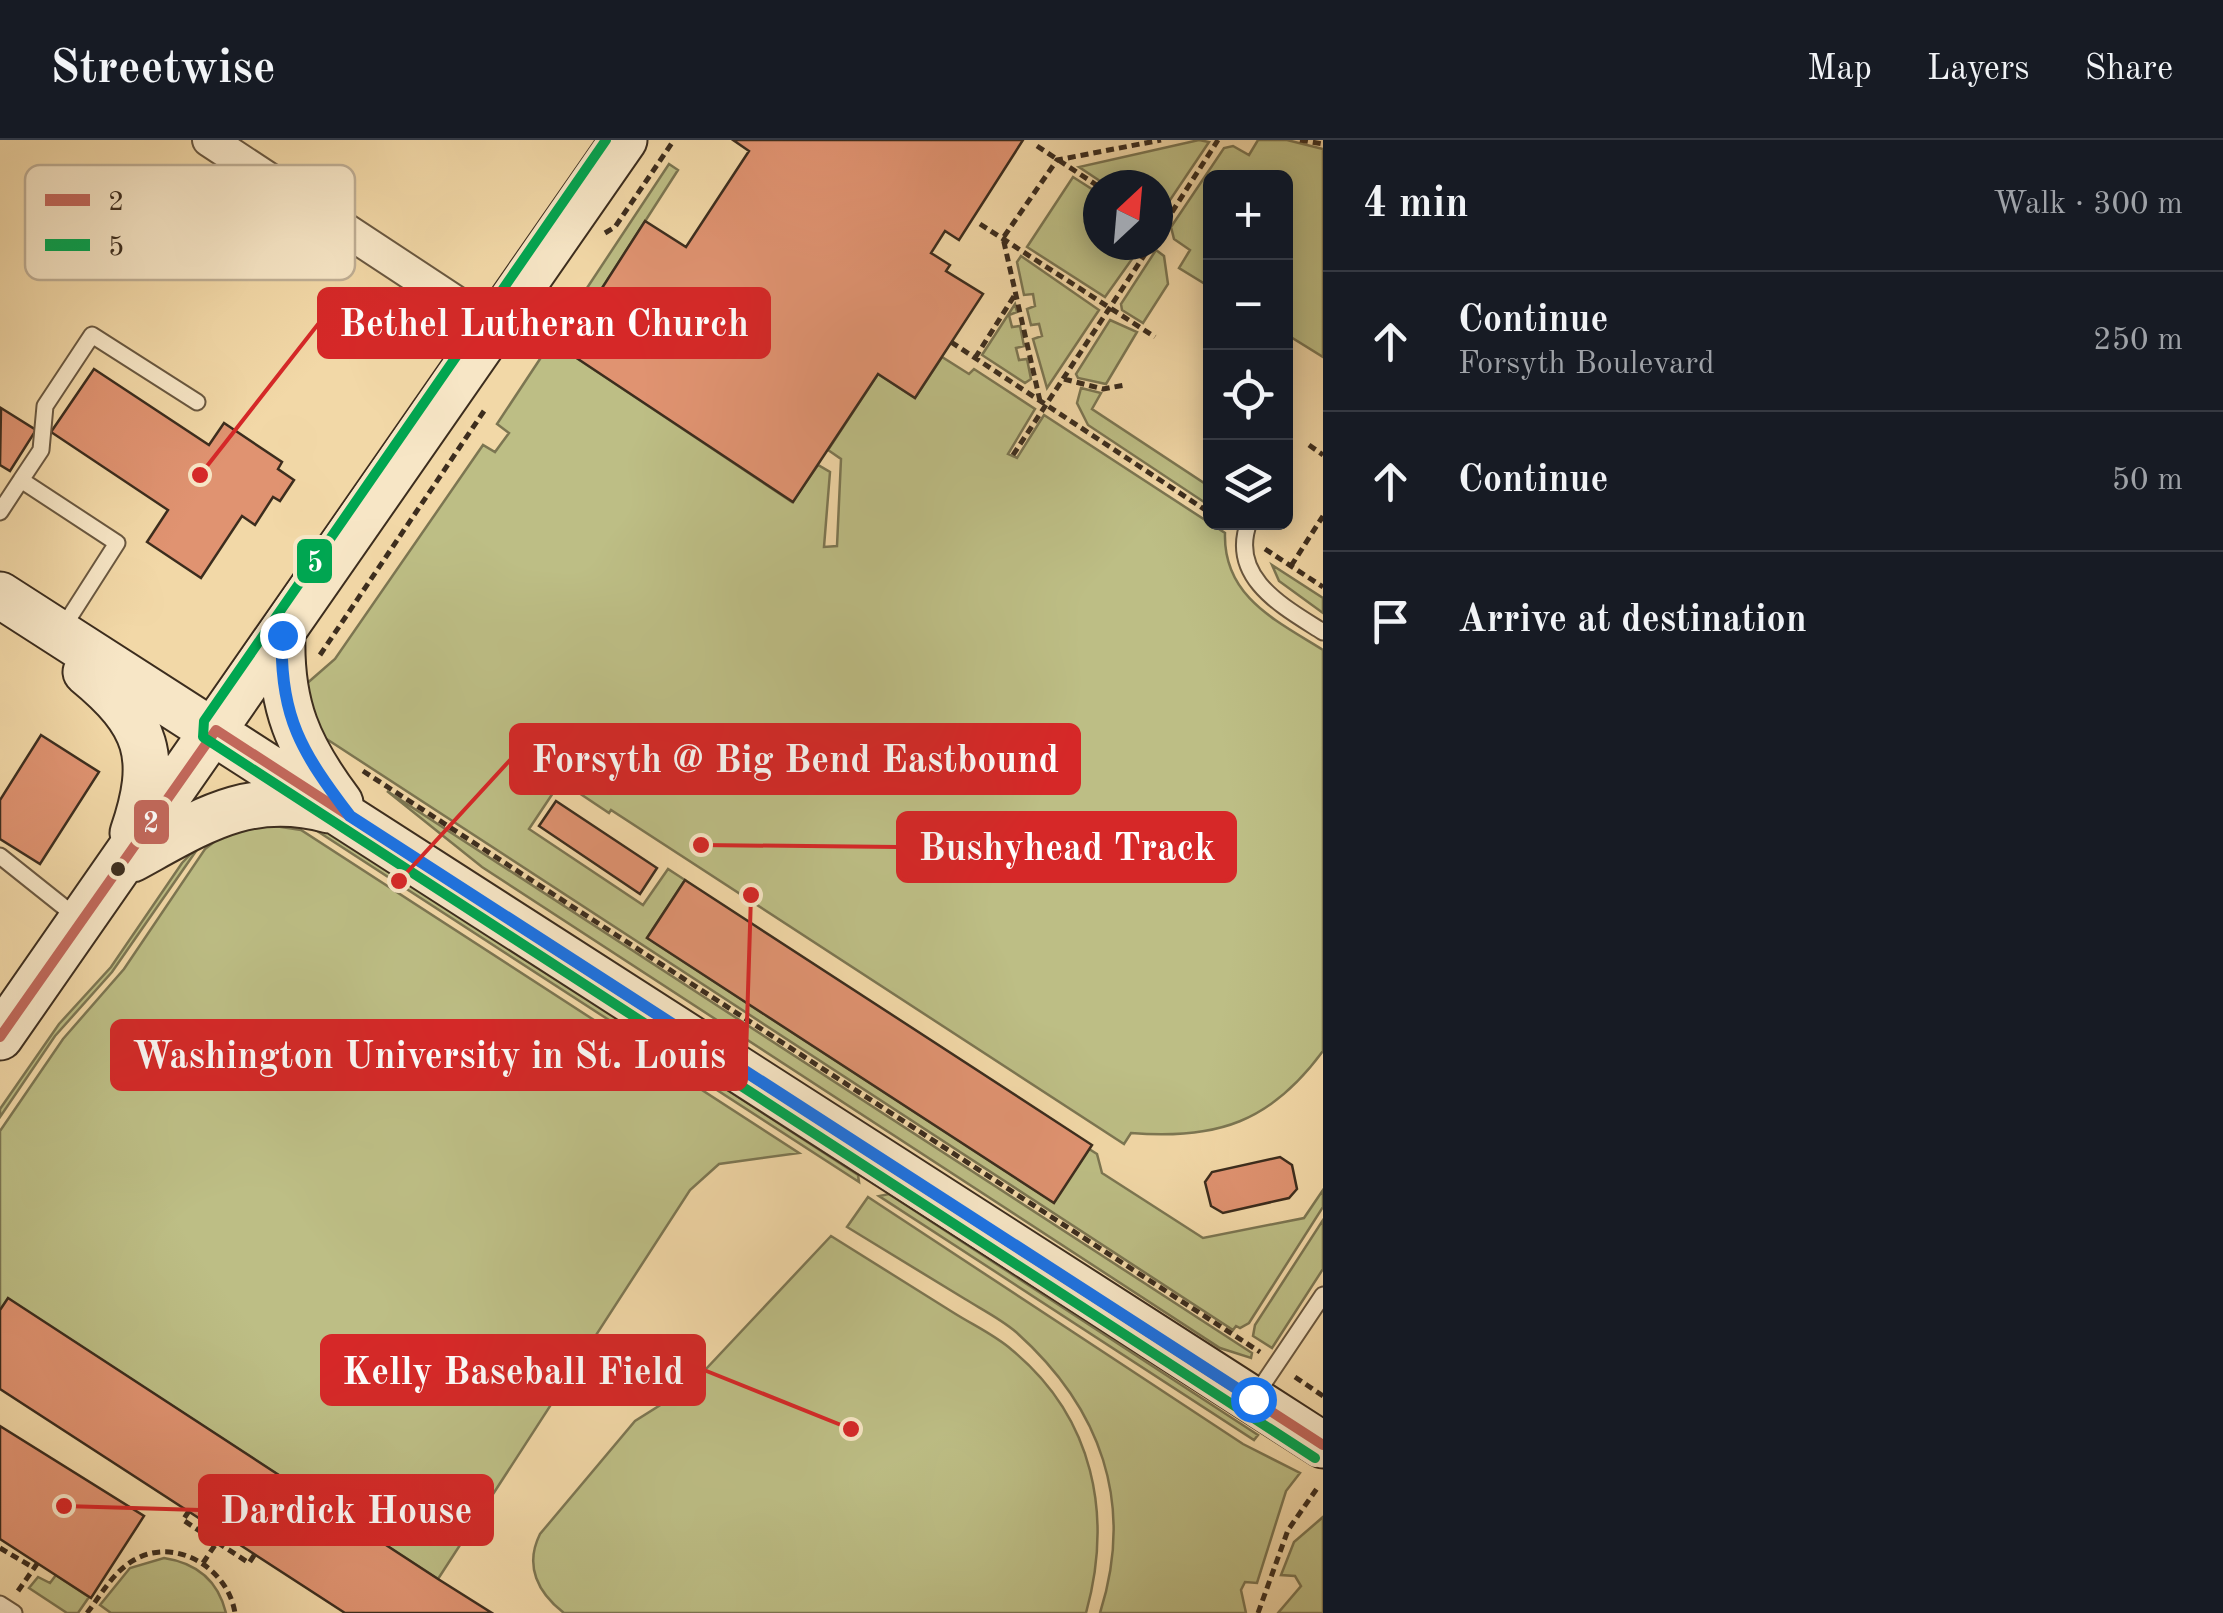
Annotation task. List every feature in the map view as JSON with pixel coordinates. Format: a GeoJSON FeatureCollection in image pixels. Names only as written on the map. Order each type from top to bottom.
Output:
{"type":"FeatureCollection","features":[{"type":"Feature","properties":{"kind":"main road"},"geometry":{"type":"LineString","coordinates":[[4,1025],[82,922],[624,140]]}},
{"type":"Feature","properties":{"kind":"main road"},"geometry":{"type":"LineString","coordinates":[[0,596],[216,730],[1253,1399],[1321,1466]]}},
{"type":"Feature","properties":{"kind":"main road"},"geometry":{"type":"LineString","coordinates":[[0,596],[132,715],[145,744],[148,784],[123,863]]}},
{"type":"Feature","properties":{"kind":"main road"},"geometry":{"type":"LineString","coordinates":[[282,635],[285,706],[311,760],[350,816]]}},
{"type":"Feature","properties":{"kind":"main road"},"geometry":{"type":"LineString","coordinates":[[123,863],[202,820],[254,803],[282,800],[350,816]]}},
{"type":"Feature","properties":{"kind":"street"},"geometry":{"type":"LineString","coordinates":[[209,140],[247,165]]}},
{"type":"Feature","properties":{"kind":"street"},"geometry":{"type":"LineString","coordinates":[[355,236],[493,326]]}},
{"type":"Feature","properties":{"kind":"lane"},"geometry":{"type":"LineString","coordinates":[[0,512],[41,450],[44,406],[92,335],[197,402]]}},
{"type":"Feature","properties":{"kind":"lane"},"geometry":{"type":"LineString","coordinates":[[21,480],[117,543],[60,632]]}},
{"type":"Feature","properties":{"kind":"lane"},"geometry":{"type":"LineString","coordinates":[[1246,530],[1247,566],[1259,585],[1323,632]]}},
{"type":"Feature","properties":{"kind":"lane"},"geometry":{"type":"LineString","coordinates":[[0,856],[82,922]]}},
{"type":"Feature","properties":{"kind":"lane"},"geometry":{"type":"LineString","coordinates":[[1253,1399],[1323,1295]]}},
{"type":"Feature","properties":{"kind":"lane"},"geometry":{"type":"LineString","coordinates":[[0,1604],[14,1613]]}},
{"type":"Feature","properties":{"kind":"path"},"geometry":{"type":"LineString","coordinates":[[615,227],[674,140]]}},
{"type":"Feature","properties":{"kind":"path"},"geometry":{"type":"LineString","coordinates":[[1040,400],[1003,238],[1057,160],[1161,140]]}},
{"type":"Feature","properties":{"kind":"path"},"geometry":{"type":"LineString","coordinates":[[1173,208],[1218,140]]}},
{"type":"Feature","properties":{"kind":"path"},"geometry":{"type":"LineString","coordinates":[[1300,140],[1323,144]]}},
{"type":"Feature","properties":{"kind":"path"},"geometry":{"type":"LineString","coordinates":[[1038,146],[1083,176]]}},
{"type":"Feature","properties":{"kind":"path"},"geometry":{"type":"LineString","coordinates":[[980,224],[1156,337]]}},
{"type":"Feature","properties":{"kind":"path"},"geometry":{"type":"LineString","coordinates":[[1013,455],[1141,260]]}},
{"type":"Feature","properties":{"kind":"path"},"geometry":{"type":"LineString","coordinates":[[974,358],[1016,293]]}},
{"type":"Feature","properties":{"kind":"path"},"geometry":{"type":"LineString","coordinates":[[951,342],[1203,508]]}},
{"type":"Feature","properties":{"kind":"path"},"geometry":{"type":"LineString","coordinates":[[1064,379],[1103,389],[1125,385]]}},
{"type":"Feature","properties":{"kind":"path"},"geometry":{"type":"LineString","coordinates":[[1309,445],[1323,454]]}},
{"type":"Feature","properties":{"kind":"path"},"geometry":{"type":"LineString","coordinates":[[1291,566],[1323,516]]}},
{"type":"Feature","properties":{"kind":"path"},"geometry":{"type":"LineString","coordinates":[[1247,530],[1323,587]]}},
{"type":"Feature","properties":{"kind":"path"},"geometry":{"type":"LineString","coordinates":[[358,767],[1263,1354]]}},
{"type":"Feature","properties":{"kind":"path"},"geometry":{"type":"LineString","coordinates":[[1295,1378],[1323,1396]]}},
{"type":"Feature","properties":{"kind":"path"},"geometry":{"type":"LineString","coordinates":[[1258,1613],[1288,1530],[1321,1466]]}},
{"type":"Feature","properties":{"kind":"path"},"geometry":{"type":"LineString","coordinates":[[189,1511],[183,1520],[249,1563],[255,1554]]}},
{"type":"Feature","properties":{"kind":"path"},"geometry":{"type":"LineString","coordinates":[[202,1564],[217,1542]]}},
{"type":"Feature","properties":{"kind":"path"},"geometry":{"type":"LineString","coordinates":[[0,1548],[34,1568]]}},
{"type":"Feature","properties":{"kind":"path"},"geometry":{"type":"LineString","coordinates":[[87,1613],[118,1572],[140,1557],[165,1552],[202,1564],[229,1593],[235,1613]]}},
{"type":"Feature","properties":{"kind":"path"},"geometry":{"type":"LineString","coordinates":[[22,1585],[38,1560]]}},
{"type":"Feature","properties":{"kind":"green space"},"geometry":{"type":"Polygon","coordinates":[[[1199,140],[1209,142],[1173,196],[1173,170],[1079,167],[1199,140]]]}},
{"type":"Feature","properties":{"kind":"green space"},"geometry":{"type":"Polygon","coordinates":[[[1258,140],[1287,140],[1323,149],[1323,357],[1293,338],[1293,170],[1209,170],[1224,148],[1233,146],[1249,155],[1258,140]]]}},
{"type":"Feature","properties":{"kind":"green space"},"geometry":{"type":"Polygon","coordinates":[[[669,164],[678,170],[563,349],[792,502],[818,465],[830,472],[824,547],[837,546],[841,459],[828,450],[878,374],[915,398],[942,357],[969,374],[974,369],[1035,409],[1008,454],[1017,458],[1044,415],[1203,519],[1203,530],[1225,533],[1233,574],[1243,590],[1271,617],[1323,650],[1323,1051],[1283,1095],[1262,1110],[1216,1129],[1131,1133],[1124,1144],[561,781],[529,829],[643,905],[668,869],[685,880],[647,938],[1053,1202],[1089,1149],[1097,1154],[1102,1173],[1203,1238],[1304,1218],[1323,1190],[1323,1207],[1249,1323],[1233,1330],[322,736],[304,686],[335,659],[483,445],[495,452],[509,433],[497,424],[669,164]]]}},
{"type":"Feature","properties":{"kind":"green space"},"geometry":{"type":"Polygon","coordinates":[[[1073,177],[1083,183],[1083,260],[1131,260],[1105,297],[1027,247],[1073,177]]]}},
{"type":"Feature","properties":{"kind":"green space"},"geometry":{"type":"Polygon","coordinates":[[[1203,179],[1203,283],[1179,268],[1190,250],[1174,239],[1173,224],[1203,179]]]}},
{"type":"Feature","properties":{"kind":"green space"},"geometry":{"type":"Polygon","coordinates":[[[1021,256],[1099,310],[1047,388],[1033,339],[1042,336],[1039,324],[1031,325],[1027,309],[1035,306],[1033,294],[1024,295],[1017,262],[1021,256]]]}},
{"type":"Feature","properties":{"kind":"green space"},"geometry":{"type":"Polygon","coordinates":[[[1150,260],[1165,260],[1168,284],[1143,323],[1122,310],[1121,304],[1150,260]]]}},
{"type":"Feature","properties":{"kind":"green space"},"geometry":{"type":"Polygon","coordinates":[[[1015,304],[1017,312],[1009,315],[1012,327],[1020,326],[1024,346],[1016,348],[1019,360],[1027,359],[1031,379],[1025,383],[982,355],[1015,304]]]}},
{"type":"Feature","properties":{"kind":"green space"},"geometry":{"type":"Polygon","coordinates":[[[1110,320],[1137,332],[1106,384],[1078,378],[1076,374],[1110,320]]]}},
{"type":"Feature","properties":{"kind":"green space"},"geometry":{"type":"Polygon","coordinates":[[[1081,388],[1101,393],[1092,409],[1203,482],[1203,501],[1088,425],[1077,403],[1081,388]]]}},
{"type":"Feature","properties":{"kind":"green space"},"geometry":{"type":"Polygon","coordinates":[[[1272,565],[1323,598],[1323,613],[1279,581],[1272,565]]]}},
{"type":"Feature","properties":{"kind":"green space"},"geometry":{"type":"Polygon","coordinates":[[[387,791],[1252,1353],[1251,1358],[1220,1348],[482,867],[387,791]]]}},
{"type":"Feature","properties":{"kind":"green space"},"geometry":{"type":"Polygon","coordinates":[[[255,823],[301,830],[799,1153],[719,1164],[690,1190],[438,1579],[8,1299],[0,1310],[0,1131],[63,1039],[124,969],[205,849],[228,831],[255,823]]]}},
{"type":"Feature","properties":{"kind":"green space"},"geometry":{"type":"Polygon","coordinates":[[[314,829],[330,831],[858,1175],[859,1182],[314,829]]]}},
{"type":"Feature","properties":{"kind":"green space"},"geometry":{"type":"Polygon","coordinates":[[[203,841],[112,972],[55,1036],[0,1117],[0,1109],[59,1024],[111,967],[182,863],[203,841]]]}},
{"type":"Feature","properties":{"kind":"green space"},"geometry":{"type":"Polygon","coordinates":[[[889,1194],[1258,1435],[1254,1440],[879,1196],[889,1194]]]}},
{"type":"Feature","properties":{"kind":"green space"},"geometry":{"type":"Polygon","coordinates":[[[868,1197],[1243,1444],[1300,1473],[1286,1491],[1257,1583],[1245,1582],[1241,1590],[1246,1613],[1100,1613],[1114,1533],[1103,1460],[1089,1425],[1070,1392],[1016,1332],[847,1227],[868,1197]]]}},
{"type":"Feature","properties":{"kind":"green space"},"geometry":{"type":"Polygon","coordinates":[[[1323,1220],[1323,1269],[1272,1348],[1253,1336],[1255,1325],[1323,1220]]]}},
{"type":"Feature","properties":{"kind":"green space"},"geometry":{"type":"Polygon","coordinates":[[[831,1236],[1005,1345],[1040,1377],[1062,1406],[1079,1437],[1096,1505],[1094,1576],[1086,1613],[564,1613],[547,1597],[536,1578],[533,1557],[540,1534],[635,1421],[689,1387],[831,1236]]]}},
{"type":"Feature","properties":{"kind":"green space"},"geometry":{"type":"Polygon","coordinates":[[[1323,1517],[1323,1613],[1278,1613],[1301,1586],[1295,1576],[1281,1575],[1294,1542],[1323,1517]]]}},
{"type":"Feature","properties":{"kind":"green space"},"geometry":{"type":"Polygon","coordinates":[[[164,1558],[196,1569],[212,1582],[226,1613],[111,1613],[100,1605],[130,1568],[164,1558]]]}},
{"type":"Feature","properties":{"kind":"green space"},"geometry":{"type":"Polygon","coordinates":[[[56,1575],[89,1597],[78,1613],[67,1613],[29,1588],[38,1577],[50,1583],[56,1575]]]}},
{"type":"Feature","properties":{"kind":"building"},"geometry":{"type":"Polygon","coordinates":[[[733,140],[1023,140],[959,240],[945,231],[931,253],[950,265],[946,271],[983,294],[915,398],[878,374],[793,502],[563,349],[645,221],[686,247],[749,151],[733,140]]]}},
{"type":"Feature","properties":{"kind":"building"},"geometry":{"type":"Polygon","coordinates":[[[94,369],[209,445],[224,423],[282,462],[278,469],[294,480],[280,501],[273,497],[255,525],[242,516],[201,578],[147,542],[168,510],[51,432],[94,369]]]}},
{"type":"Feature","properties":{"kind":"building"},"geometry":{"type":"Polygon","coordinates":[[[1,408],[36,430],[10,471],[0,465],[1,408]]]}},
{"type":"Feature","properties":{"kind":"building"},"geometry":{"type":"Polygon","coordinates":[[[41,735],[99,772],[40,864],[0,839],[0,800],[41,735]]]}},
{"type":"Feature","properties":{"kind":"building"},"geometry":{"type":"Polygon","coordinates":[[[556,801],[657,868],[640,894],[539,826],[556,801]]]}},
{"type":"Feature","properties":{"kind":"building"},"geometry":{"type":"Polygon","coordinates":[[[685,880],[1092,1145],[1054,1203],[647,938],[685,880]]]}},
{"type":"Feature","properties":{"kind":"building"},"geometry":{"type":"Polygon","coordinates":[[[1280,1157],[1292,1165],[1297,1189],[1289,1198],[1223,1213],[1211,1206],[1205,1182],[1212,1172],[1280,1157]]]}},
{"type":"Feature","properties":{"kind":"building"},"geometry":{"type":"Polygon","coordinates":[[[8,1298],[492,1613],[345,1613],[0,1389],[0,1310],[8,1298]]]}},
{"type":"Feature","properties":{"kind":"building"},"geometry":{"type":"Polygon","coordinates":[[[0,1426],[144,1516],[91,1598],[0,1539],[0,1426]]]}},
{"type":"Feature","properties":{"kind":"transit line","name":"5"},"geometry":{"type":"LineString","coordinates":[[606,140],[204,721],[203,737],[1315,1458]]}},
{"type":"Feature","properties":{"kind":"transit line","name":"2"},"geometry":{"type":"LineString","coordinates":[[216,730],[1323,1445]]}},
{"type":"Feature","properties":{"kind":"transit line","name":"2"},"geometry":{"type":"LineString","coordinates":[[0,1037],[216,730]]}},
{"type":"Feature","properties":{"kind":"place","name":"Bethel Lutheran Church"},"geometry":{"type":"Point","coordinates":[200,475]}},
{"type":"Feature","properties":{"kind":"place","name":"Bushyhead Track"},"geometry":{"type":"Point","coordinates":[701,845]}},
{"type":"Feature","properties":{"kind":"place","name":"Forsyth @ Big Bend Eastbound"},"geometry":{"type":"Point","coordinates":[399,881]}},
{"type":"Feature","properties":{"kind":"place","name":"Washington University in St. Louis"},"geometry":{"type":"Point","coordinates":[751,895]}},
{"type":"Feature","properties":{"kind":"place","name":"Kelly Baseball Field"},"geometry":{"type":"Point","coordinates":[851,1429]}},
{"type":"Feature","properties":{"kind":"place","name":"Dardick House"},"geometry":{"type":"Point","coordinates":[64,1506]}},
{"type":"Feature","properties":{"kind":"route"},"geometry":{"type":"LineString","coordinates":[[282,635],[285,706],[311,760],[350,816],[1253,1399]]}}]}
